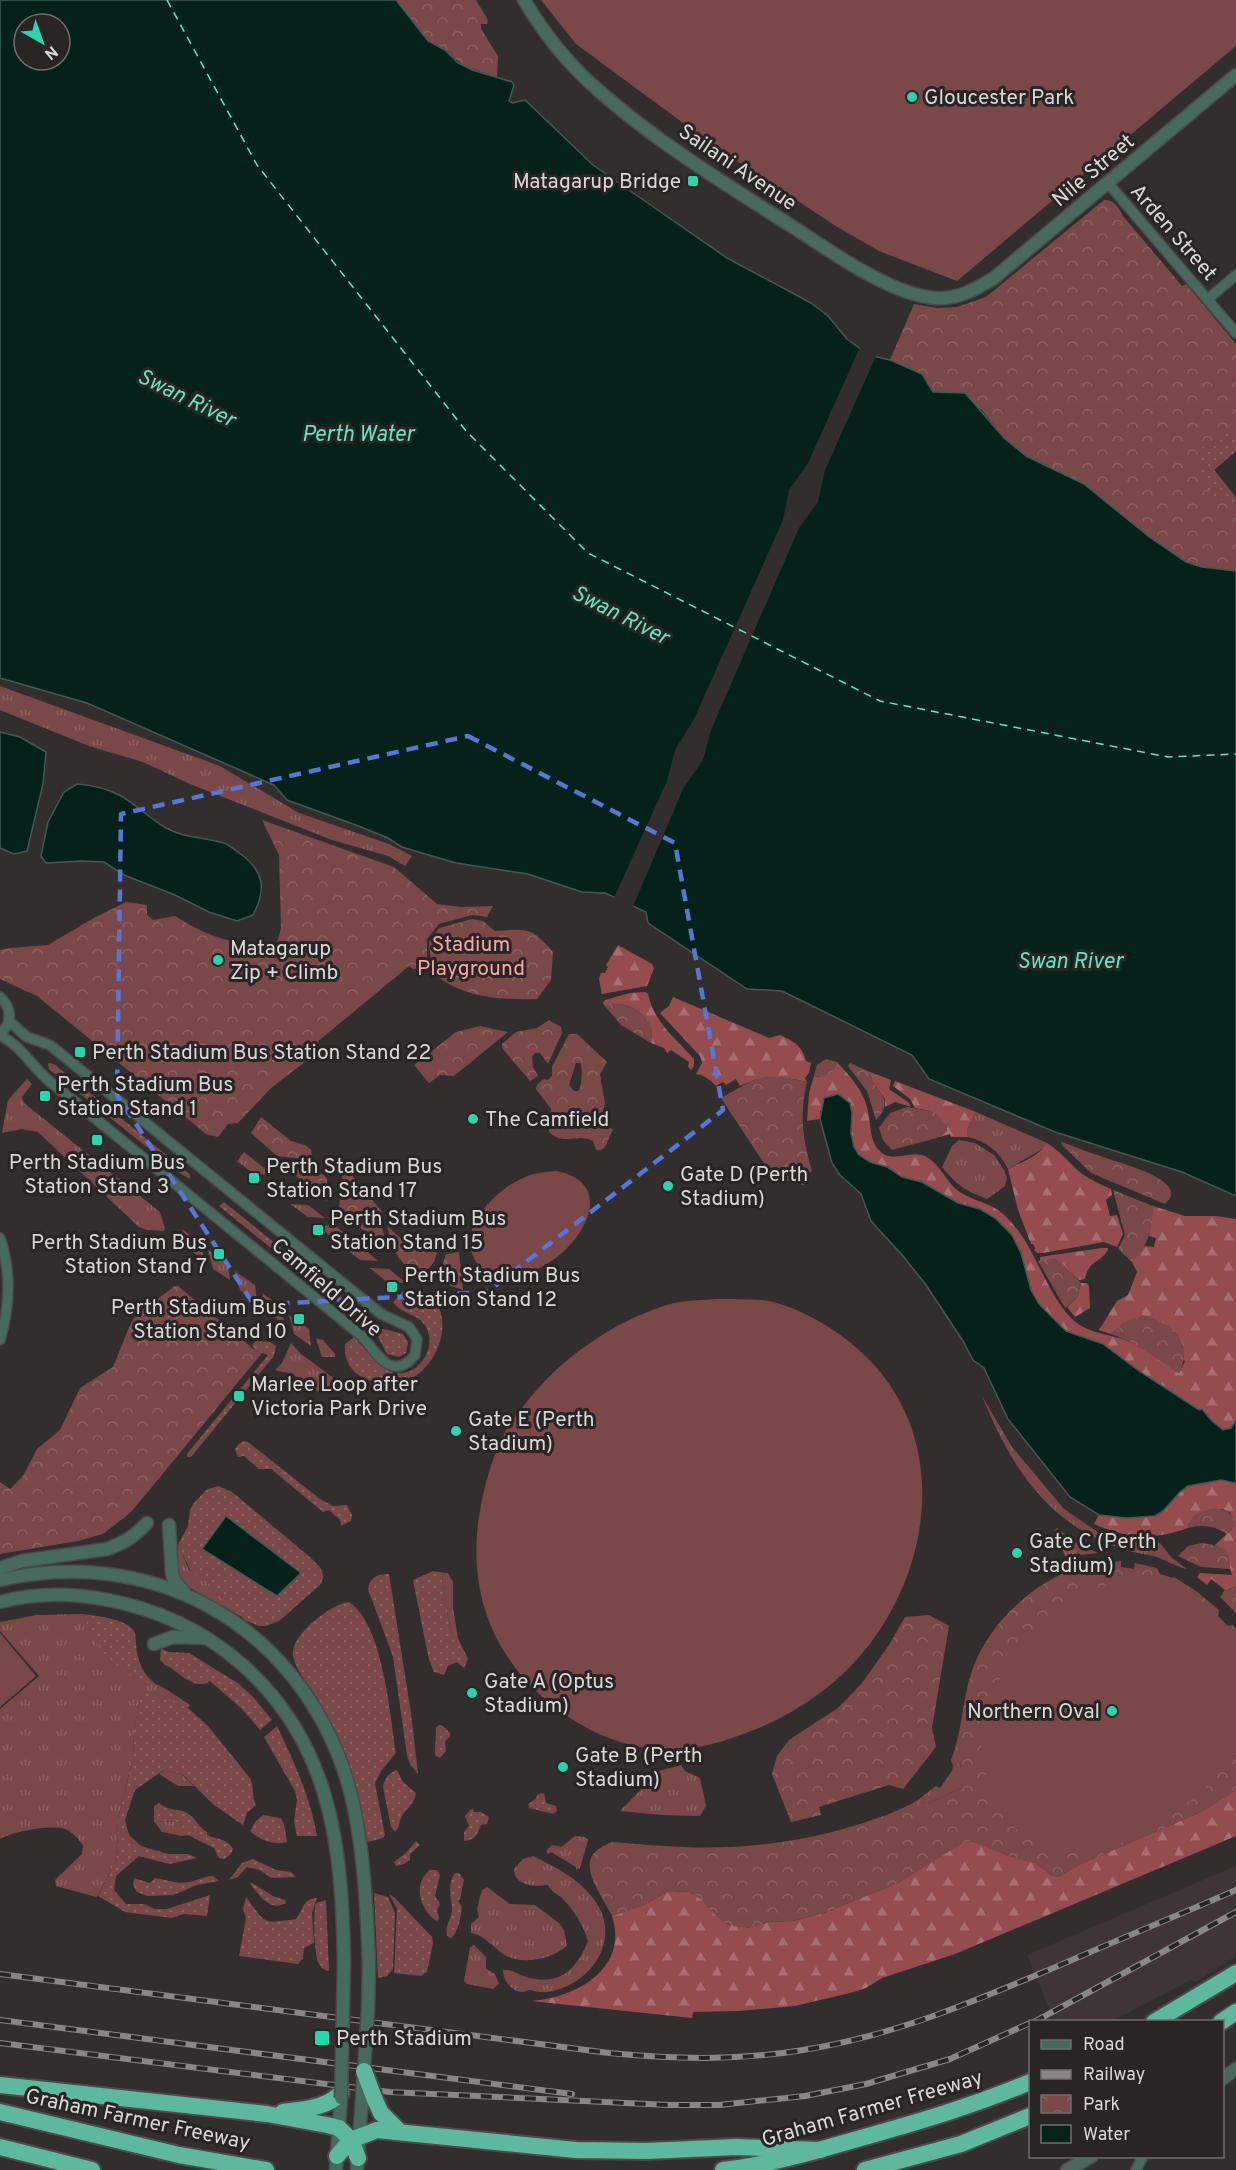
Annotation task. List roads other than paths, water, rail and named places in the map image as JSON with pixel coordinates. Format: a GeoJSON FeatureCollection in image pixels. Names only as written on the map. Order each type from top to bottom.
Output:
{"type":"FeatureCollection","features":[{"type":"Feature","properties":{"kind":"highway"},"geometry":{"type":"LineString","coordinates":[[1157,2020],[1236,1973]]}},
{"type":"Feature","properties":{"kind":"highway"},"geometry":{"type":"LineString","coordinates":[[364,2071],[368,2100],[400,2132]]}},
{"type":"Feature","properties":{"kind":"highway","name":"Graham Farmer Freeway"},"geometry":{"type":"LineString","coordinates":[[723,2170],[821,2150],[916,2123],[1001,2095],[1029,2082]]}},
{"type":"Feature","properties":{"kind":"highway"},"geometry":{"type":"LineString","coordinates":[[0,2085],[267,2114],[349,2135],[377,2130],[576,2150],[647,2151],[736,2147],[821,2150]]}},
{"type":"Feature","properties":{"kind":"highway"},"geometry":{"type":"LineString","coordinates":[[267,2114],[322,2106],[339,2096]]}},
{"type":"Feature","properties":{"kind":"highway","name":"Graham Farmer Freeway"},"geometry":{"type":"LineString","coordinates":[[0,2112],[179,2155],[266,2170]]}},
{"type":"Feature","properties":{"kind":"highway"},"geometry":{"type":"LineString","coordinates":[[865,2170],[961,2144],[1029,2116]]}},
{"type":"Feature","properties":{"kind":"highway"},"geometry":{"type":"LineString","coordinates":[[336,2163],[349,2135]]}},
{"type":"Feature","properties":{"kind":"highway"},"geometry":{"type":"LineString","coordinates":[[349,2135],[357,2164]]}},
{"type":"Feature","properties":{"kind":"highway"},"geometry":{"type":"LineString","coordinates":[[0,2147],[92,2170]]}},
{"type":"Feature","properties":{"kind":"street","name":"Sailani Avenue"},"geometry":{"type":"LineString","coordinates":[[524,0],[553,43],[598,90],[639,123],[718,180],[832,252],[901,290],[935,298],[954,297],[972,291]]}},
{"type":"Feature","properties":{"kind":"street","name":"Nile Street"},"geometry":{"type":"LineString","coordinates":[[972,291],[994,278],[1236,75]]}},
{"type":"Feature","properties":{"kind":"street","name":"Arden Street"},"geometry":{"type":"LineString","coordinates":[[1107,183],[1236,333]]}},
{"type":"Feature","properties":{"kind":"street"},"geometry":{"type":"LineString","coordinates":[[1208,299],[1236,275]]}},
{"type":"Feature","properties":{"kind":"street"},"geometry":{"type":"LineString","coordinates":[[0,997],[8,1008],[9,1021],[0,1035]]}},
{"type":"Feature","properties":{"kind":"street","name":"Camfield Drive"},"geometry":{"type":"LineString","coordinates":[[0,1035],[17,1045],[33,1066],[48,1080],[363,1336],[382,1361],[396,1366],[410,1361],[415,1354],[417,1339],[408,1327],[381,1314],[50,1045],[27,1037],[9,1021]]}},
{"type":"Feature","properties":{"kind":"street"},"geometry":{"type":"LineString","coordinates":[[0,1238],[5,1253],[8,1286],[0,1340]]}},
{"type":"Feature","properties":{"kind":"street"},"geometry":{"type":"LineString","coordinates":[[0,1568],[22,1561],[107,1549],[130,1539],[147,1523]]}},
{"type":"Feature","properties":{"kind":"street"},"geometry":{"type":"LineString","coordinates":[[169,1525],[172,1574],[179,1588],[186,1595]]}},
{"type":"Feature","properties":{"kind":"street"},"geometry":{"type":"LineString","coordinates":[[0,1580],[61,1570],[105,1572],[148,1581],[206,1604],[250,1633],[287,1670],[304,1692],[330,1738],[342,1766],[358,1838],[365,1897],[369,1967],[364,2071]]}},
{"type":"Feature","properties":{"kind":"street"},"geometry":{"type":"LineString","coordinates":[[0,1602],[52,1595],[93,1597],[152,1611],[207,1638],[235,1657],[266,1688],[296,1730],[321,1784],[334,1840],[342,1899],[345,1963],[339,2096],[349,2135]]}},
{"type":"Feature","properties":{"kind":"street"},"geometry":{"type":"LineString","coordinates":[[154,1644],[173,1637],[207,1638]]}},
{"type":"Feature","properties":{"kind":"street"},"geometry":{"type":"LineString","coordinates":[[349,2135],[368,2100]]}},
{"type":"Feature","properties":{"kind":"street"},"geometry":{"type":"LineString","coordinates":[[1067,2170],[1090,2158]]}},
{"type":"Feature","properties":{"kind":"water","name":"Perth Water"},"geometry":{"type":"Polygon","coordinates":[[[0,0],[396,0],[428,41],[445,50],[458,63],[472,70],[512,82],[514,85],[509,101],[513,103],[525,100],[593,165],[727,258],[811,303],[828,316],[847,339],[869,355],[890,360],[922,374],[933,392],[965,393],[1004,438],[1026,456],[1084,484],[1148,536],[1186,562],[1202,567],[1236,571],[1236,1196],[1182,1172],[1055,1132],[929,1079],[912,1055],[782,991],[747,989],[648,923],[646,912],[605,893],[582,892],[528,874],[456,863],[402,847],[388,838],[287,800],[274,785],[87,703],[0,678],[0,0]]]}},
{"type":"Feature","properties":{"kind":"water"},"geometry":{"type":"Polygon","coordinates":[[[0,732],[20,737],[46,752],[43,784],[27,851],[14,854],[0,848],[0,732]]]}},
{"type":"Feature","properties":{"kind":"water"},"geometry":{"type":"Polygon","coordinates":[[[77,784],[100,788],[121,796],[173,831],[224,843],[247,859],[254,866],[261,881],[260,897],[253,915],[237,921],[209,912],[175,895],[124,875],[104,862],[46,863],[41,856],[48,822],[64,792],[77,784]]]}},
{"type":"Feature","properties":{"kind":"water"},"geometry":{"type":"Polygon","coordinates":[[[838,1094],[850,1103],[851,1133],[854,1147],[859,1155],[870,1162],[887,1167],[902,1177],[922,1182],[958,1203],[980,1209],[995,1218],[1012,1235],[1021,1253],[1031,1290],[1039,1304],[1066,1331],[1103,1344],[1139,1371],[1199,1410],[1202,1409],[1223,1430],[1231,1428],[1236,1420],[1236,1483],[1221,1480],[1188,1486],[1155,1516],[1127,1518],[1099,1515],[1070,1497],[1008,1419],[984,1368],[973,1360],[926,1285],[871,1221],[861,1194],[840,1175],[832,1163],[820,1119],[824,1098],[838,1094]]]}},
{"type":"Feature","properties":{"kind":"water"},"geometry":{"type":"Polygon","coordinates":[[[226,1516],[301,1573],[277,1596],[202,1549],[226,1516]]]}},
{"type":"Feature","properties":{"kind":"railway"},"geometry":{"type":"LineString","coordinates":[[0,1974],[609,2053],[682,2058],[754,2056],[837,2044],[937,2015],[1236,1890]]}},
{"type":"Feature","properties":{"kind":"railway"},"geometry":{"type":"LineString","coordinates":[[1038,2020],[1236,1912]]}},
{"type":"Feature","properties":{"kind":"railway"},"geometry":{"type":"LineString","coordinates":[[0,2020],[572,2094]]}},
{"type":"Feature","properties":{"kind":"railway"},"geometry":{"type":"LineString","coordinates":[[0,2043],[390,2092],[669,2105],[719,2105],[805,2096],[866,2084],[950,2059],[1029,2023]]}},
{"type":"Feature","properties":{"kind":"place","name":"Gloucester Park"},"geometry":{"type":"Point","coordinates":[912,97]}},
{"type":"Feature","properties":{"kind":"place","name":"Matagarup Bridge"},"geometry":{"type":"Point","coordinates":[693,181]}},
{"type":"Feature","properties":{"kind":"place","name":"Matagarup Zip + Climb"},"geometry":{"type":"Point","coordinates":[218,960]}},
{"type":"Feature","properties":{"kind":"place","name":"Perth Stadium Bus Station Stand 22"},"geometry":{"type":"Point","coordinates":[80,1052]}},
{"type":"Feature","properties":{"kind":"place","name":"Perth Stadium Bus Station Stand 1"},"geometry":{"type":"Point","coordinates":[45,1096]}},
{"type":"Feature","properties":{"kind":"place","name":"The Camfield"},"geometry":{"type":"Point","coordinates":[473,1119]}},
{"type":"Feature","properties":{"kind":"place","name":"Perth Stadium Bus Station Stand 3"},"geometry":{"type":"Point","coordinates":[97,1140]}},
{"type":"Feature","properties":{"kind":"place","name":"Perth Stadium Bus Station Stand 17"},"geometry":{"type":"Point","coordinates":[254,1178]}},
{"type":"Feature","properties":{"kind":"place","name":"Gate D (Perth Stadium)"},"geometry":{"type":"Point","coordinates":[668,1186]}},
{"type":"Feature","properties":{"kind":"place","name":"Perth Stadium Bus Station Stand 15"},"geometry":{"type":"Point","coordinates":[318,1230]}},
{"type":"Feature","properties":{"kind":"place","name":"Perth Stadium Bus Station Stand 7"},"geometry":{"type":"Point","coordinates":[219,1254]}},
{"type":"Feature","properties":{"kind":"place","name":"Perth Stadium Bus Station Stand 12"},"geometry":{"type":"Point","coordinates":[392,1287]}},
{"type":"Feature","properties":{"kind":"place","name":"Perth Stadium Bus Station Stand 10"},"geometry":{"type":"Point","coordinates":[299,1319]}},
{"type":"Feature","properties":{"kind":"place","name":"Marlee Loop after Victoria Park Drive"},"geometry":{"type":"Point","coordinates":[239,1396]}},
{"type":"Feature","properties":{"kind":"place","name":"Gate E (Perth Stadium)"},"geometry":{"type":"Point","coordinates":[456,1431]}},
{"type":"Feature","properties":{"kind":"place","name":"Gate C (Perth Stadium)"},"geometry":{"type":"Point","coordinates":[1017,1553]}},
{"type":"Feature","properties":{"kind":"place","name":"Gate A (Optus Stadium)"},"geometry":{"type":"Point","coordinates":[472,1693]}},
{"type":"Feature","properties":{"kind":"place","name":"Northern Oval"},"geometry":{"type":"Point","coordinates":[1112,1711]}},
{"type":"Feature","properties":{"kind":"place","name":"Gate B (Perth Stadium)"},"geometry":{"type":"Point","coordinates":[563,1767]}},
{"type":"Feature","properties":{"kind":"place","name":"Perth Stadium"},"geometry":{"type":"Point","coordinates":[322,2038]}},
{"type":"Feature","properties":{"kind":"water label","name":"Swan River"},"geometry":{"type":"Point","coordinates":[187,397]}},
{"type":"Feature","properties":{"kind":"water label","name":"Swan River"},"geometry":{"type":"Point","coordinates":[621,614]}},
{"type":"Feature","properties":{"kind":"water label","name":"Swan River"},"geometry":{"type":"Point","coordinates":[1070,960]}},
{"type":"Feature","properties":{"kind":"park label","name":"Stadium Playground"},"geometry":{"type":"Point","coordinates":[471,956]}}]}
